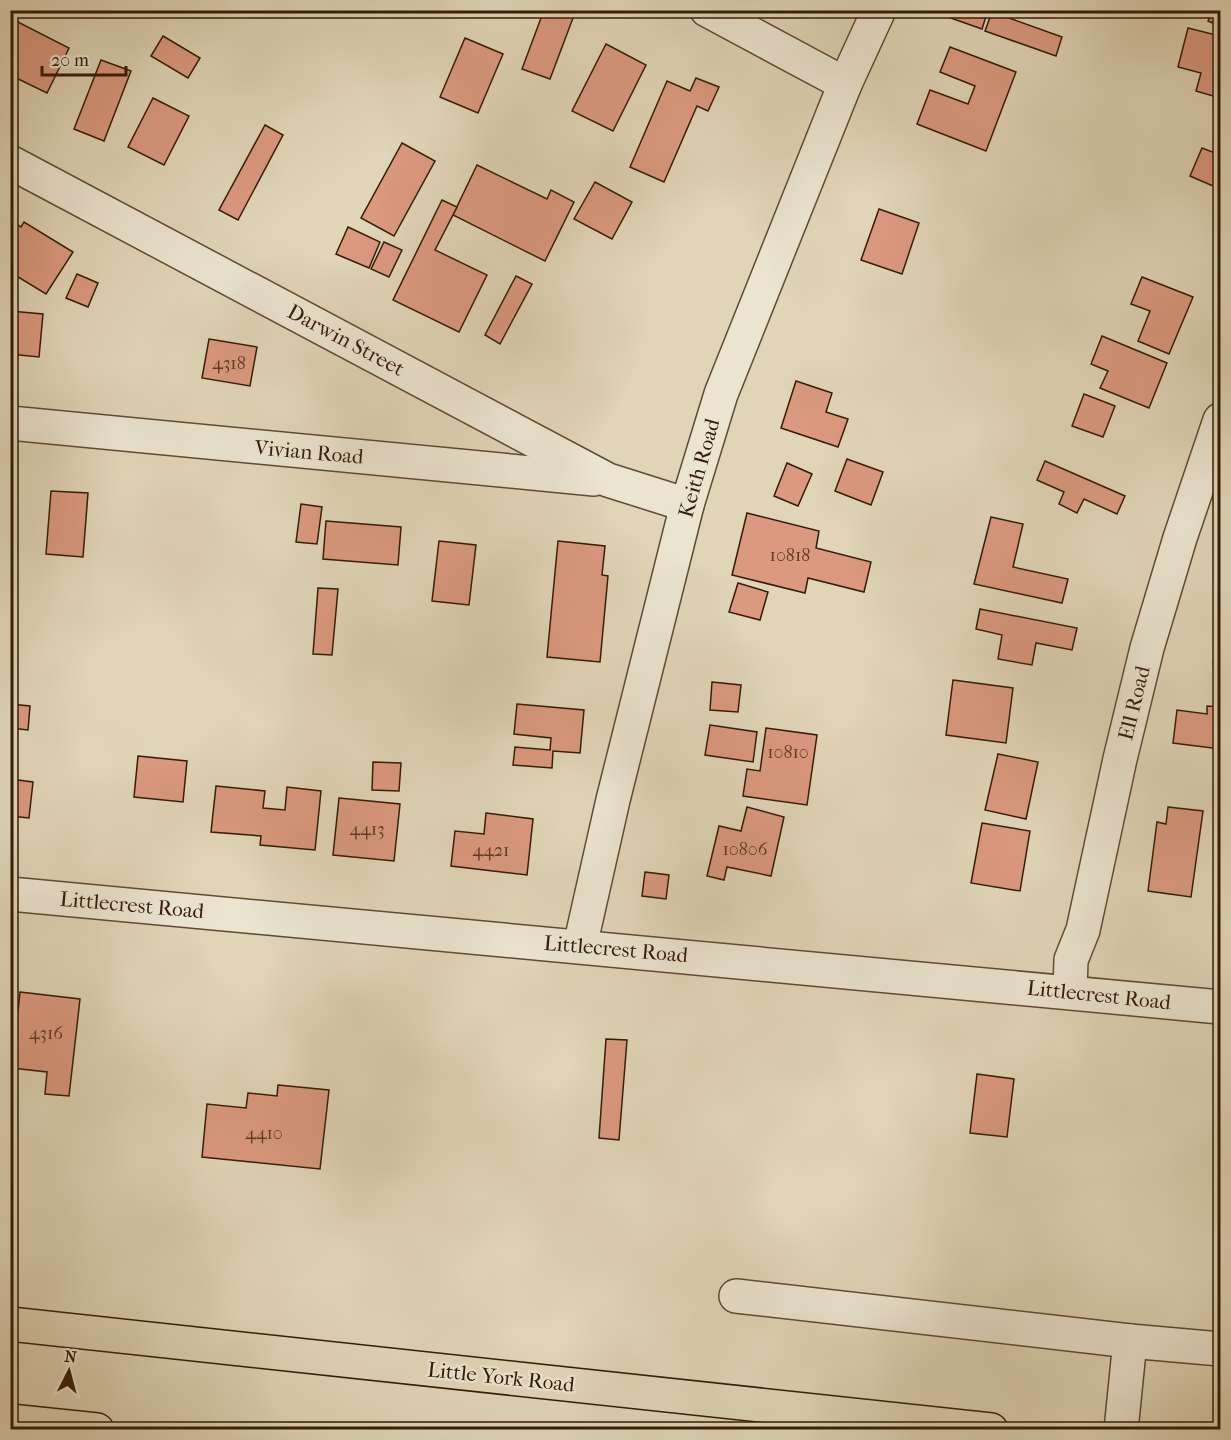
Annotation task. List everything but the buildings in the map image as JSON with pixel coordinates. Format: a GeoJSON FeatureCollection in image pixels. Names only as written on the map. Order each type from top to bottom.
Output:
{"type":"FeatureCollection","features":[{"type":"Feature","properties":{"kind":"main road","name":"Little York Road"},"geometry":{"type":"LineString","coordinates":[[10,1324],[991,1430]]}},
{"type":"Feature","properties":{"kind":"main road"},"geometry":{"type":"LineString","coordinates":[[10,1421],[97,1430]]}},
{"type":"Feature","properties":{"kind":"street"},"geometry":{"type":"LineString","coordinates":[[707,10],[845,84]]}},
{"type":"Feature","properties":{"kind":"street","name":"Keith Road"},"geometry":{"type":"LineString","coordinates":[[580,946],[613,800],[687,505],[721,394],[845,84],[879,10]]}},
{"type":"Feature","properties":{"kind":"street","name":"Darwin Street"},"geometry":{"type":"LineString","coordinates":[[10,162],[608,480],[687,505]]}},
{"type":"Feature","properties":{"kind":"street","name":"Ell Road"},"geometry":{"type":"LineString","coordinates":[[1070,992],[1071,960],[1083,930],[1147,648],[1180,538],[1221,420]]}},
{"type":"Feature","properties":{"kind":"street","name":"Vivian Road"},"geometry":{"type":"LineString","coordinates":[[10,423],[608,480]]}},
{"type":"Feature","properties":{"kind":"street","name":"Littlecrest Road"},"geometry":{"type":"LineString","coordinates":[[10,894],[1221,1007]]}},
{"type":"Feature","properties":{"kind":"street"},"geometry":{"type":"LineString","coordinates":[[736,1296],[1130,1341],[1221,1349]]}},
{"type":"Feature","properties":{"kind":"street"},"geometry":{"type":"LineString","coordinates":[[1121,1430],[1130,1341]]}}]}
